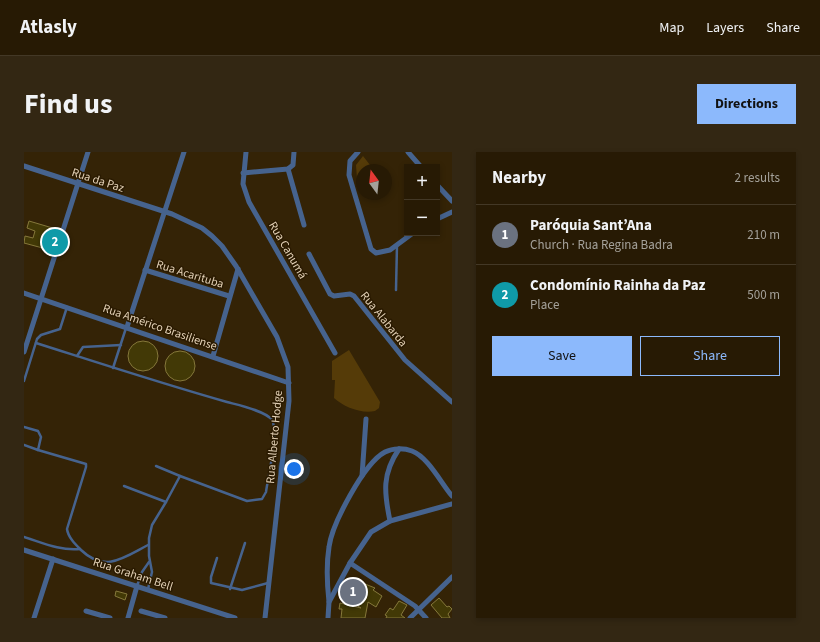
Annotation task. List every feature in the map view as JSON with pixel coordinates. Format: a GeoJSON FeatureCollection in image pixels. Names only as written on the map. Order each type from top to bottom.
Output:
{"type":"FeatureCollection","features":[{"type":"Feature","properties":{"kind":"street"},"geometry":{"type":"LineString","coordinates":[[24,352],[88,152]]}},
{"type":"Feature","properties":{"kind":"street"},"geometry":{"type":"LineString","coordinates":[[127,326],[184,152]]}},
{"type":"Feature","properties":{"kind":"street","name":"Rua Canumá"},"geometry":{"type":"LineString","coordinates":[[246,152],[243,173],[244,188],[249,202],[335,353]]}},
{"type":"Feature","properties":{"kind":"street"},"geometry":{"type":"LineString","coordinates":[[243,173],[288,169],[293,165],[294,152]]}},
{"type":"Feature","properties":{"kind":"street"},"geometry":{"type":"LineString","coordinates":[[358,152],[350,161],[348,175],[370,247],[373,251],[380,253],[409,236]]}},
{"type":"Feature","properties":{"kind":"street"},"geometry":{"type":"LineString","coordinates":[[408,152],[418,164]]}},
{"type":"Feature","properties":{"kind":"street","name":"Rua da Paz"},"geometry":{"type":"LineString","coordinates":[[24,166],[165,212]]}},
{"type":"Feature","properties":{"kind":"street"},"geometry":{"type":"LineString","coordinates":[[288,169],[304,225]]}},
{"type":"Feature","properties":{"kind":"street"},"geometry":{"type":"LineString","coordinates":[[440,188],[452,201]]}},
{"type":"Feature","properties":{"kind":"street","name":"Rua Alberto Hodge"},"geometry":{"type":"LineString","coordinates":[[165,212],[192,223],[212,236],[222,246],[238,269],[278,337],[288,367],[289,401],[265,618]]}},
{"type":"Feature","properties":{"kind":"street"},"geometry":{"type":"LineString","coordinates":[[440,218],[452,212]]}},
{"type":"Feature","properties":{"kind":"street","name":"Rua Alabarda"},"geometry":{"type":"LineString","coordinates":[[309,254],[330,294],[334,296],[350,294],[354,296],[405,360],[452,402]]}},
{"type":"Feature","properties":{"kind":"street"},"geometry":{"type":"LineString","coordinates":[[213,356],[238,269]]}},
{"type":"Feature","properties":{"kind":"street","name":"Rua Acarituba"},"geometry":{"type":"LineString","coordinates":[[145,270],[229,296]]}},
{"type":"Feature","properties":{"kind":"street","name":"Rua Américo Brasiliense"},"geometry":{"type":"LineString","coordinates":[[24,293],[127,326],[289,383]]}},
{"type":"Feature","properties":{"kind":"street"},"geometry":{"type":"LineString","coordinates":[[362,476],[366,419]]}},
{"type":"Feature","properties":{"kind":"street"},"geometry":{"type":"LineString","coordinates":[[390,521],[387,508],[386,475],[389,462],[399,449]]}},
{"type":"Feature","properties":{"kind":"street"},"geometry":{"type":"LineString","coordinates":[[328,618],[329,602],[327,578],[331,538],[362,476],[378,457],[386,452],[399,449],[412,452],[427,462],[452,496]]}},
{"type":"Feature","properties":{"kind":"street"},"geometry":{"type":"LineString","coordinates":[[329,602],[350,563],[371,532],[390,521],[452,504]]}},
{"type":"Feature","properties":{"kind":"street","name":"Rua Graham Bell"},"geometry":{"type":"LineString","coordinates":[[24,550],[148,589],[223,616],[235,618]]}},
{"type":"Feature","properties":{"kind":"street"},"geometry":{"type":"LineString","coordinates":[[34,618],[53,559]]}},
{"type":"Feature","properties":{"kind":"street"},"geometry":{"type":"LineString","coordinates":[[350,563],[418,608],[426,618]]}},
{"type":"Feature","properties":{"kind":"street"},"geometry":{"type":"LineString","coordinates":[[410,618],[418,608],[452,577]]}},
{"type":"Feature","properties":{"kind":"street"},"geometry":{"type":"LineString","coordinates":[[128,618],[137,586]]}},
{"type":"Feature","properties":{"kind":"street"},"geometry":{"type":"LineString","coordinates":[[86,611],[110,618]]}},
{"type":"Feature","properties":{"kind":"street"},"geometry":{"type":"LineString","coordinates":[[141,611],[156,617],[165,618]]}},
{"type":"Feature","properties":{"kind":"lane"},"geometry":{"type":"LineString","coordinates":[[396,290],[397,244]]}},
{"type":"Feature","properties":{"kind":"lane"},"geometry":{"type":"LineString","coordinates":[[24,381],[36,343],[41,334],[60,329],[67,306]]}},
{"type":"Feature","properties":{"kind":"lane"},"geometry":{"type":"LineString","coordinates":[[113,368],[127,326]]}},
{"type":"Feature","properties":{"kind":"lane"},"geometry":{"type":"LineString","coordinates":[[36,343],[113,368],[238,405],[267,415],[272,420],[274,434],[266,492],[262,499],[247,501],[156,466]]}},
{"type":"Feature","properties":{"kind":"lane"},"geometry":{"type":"LineString","coordinates":[[77,356],[83,347],[121,344]]}},
{"type":"Feature","properties":{"kind":"lane"},"geometry":{"type":"LineString","coordinates":[[24,427],[40,433],[41,437],[38,450]]}},
{"type":"Feature","properties":{"kind":"lane"},"geometry":{"type":"LineString","coordinates":[[24,445],[86,464],[67,526],[69,535],[80,549],[94,561],[107,563],[127,556],[148,545]]}},
{"type":"Feature","properties":{"kind":"lane"},"geometry":{"type":"LineString","coordinates":[[148,589],[152,572],[148,545],[152,525],[180,476]]}},
{"type":"Feature","properties":{"kind":"lane"},"geometry":{"type":"LineString","coordinates":[[124,486],[166,502]]}},
{"type":"Feature","properties":{"kind":"lane"},"geometry":{"type":"LineString","coordinates":[[24,537],[66,550],[80,549]]}},
{"type":"Feature","properties":{"kind":"lane"},"geometry":{"type":"LineString","coordinates":[[230,589],[245,543]]}},
{"type":"Feature","properties":{"kind":"lane"},"geometry":{"type":"LineString","coordinates":[[217,558],[210,582],[230,589],[242,590],[268,583]]}},
{"type":"Feature","properties":{"kind":"lane"},"geometry":{"type":"LineString","coordinates":[[137,586],[142,572],[150,562]]}},
{"type":"Feature","properties":{"kind":"shaded area"},"geometry":{"type":"Polygon","coordinates":[[[363,156],[369,164],[357,164],[363,156]]]}},
{"type":"Feature","properties":{"kind":"shaded area"},"geometry":{"type":"Polygon","coordinates":[[[349,350],[380,402],[379,408],[375,411],[359,411],[334,398],[335,380],[332,380],[332,361],[349,350]]]}},
{"type":"Feature","properties":{"kind":"building"},"geometry":{"type":"Polygon","coordinates":[[[29,221],[56,229],[53,240],[55,241],[50,250],[24,243],[25,236],[33,238],[35,231],[27,228],[29,221]]]}},
{"type":"Feature","properties":{"kind":"building"},"geometry":{"type":"Polygon","coordinates":[[[143,341],[154,345],[158,356],[154,367],[143,371],[132,367],[128,356],[132,345],[143,341]]]}},
{"type":"Feature","properties":{"kind":"building"},"geometry":{"type":"Polygon","coordinates":[[[180,351],[186,352],[194,360],[194,372],[186,380],[180,381],[174,380],[166,372],[165,366],[166,360],[174,352],[180,351]]]}},
{"type":"Feature","properties":{"kind":"building"},"geometry":{"type":"Polygon","coordinates":[[[355,580],[375,588],[373,590],[382,596],[376,607],[368,602],[365,618],[341,618],[342,609],[339,609],[340,603],[361,608],[341,596],[347,587],[350,588],[355,580]]]}},
{"type":"Feature","properties":{"kind":"building"},"geometry":{"type":"Polygon","coordinates":[[[116,591],[127,594],[125,600],[115,596],[116,591]]]}},
{"type":"Feature","properties":{"kind":"building"},"geometry":{"type":"Polygon","coordinates":[[[439,598],[447,607],[449,606],[452,609],[448,614],[450,618],[442,618],[431,605],[439,598]]]}},
{"type":"Feature","properties":{"kind":"building"},"geometry":{"type":"Polygon","coordinates":[[[399,601],[407,605],[401,615],[405,618],[386,618],[387,616],[385,615],[390,608],[393,610],[399,601]]]}},
{"type":"Feature","properties":{"kind":"place","name":"Condomínio Rainha da Paz"},"geometry":{"type":"Point","coordinates":[55,242]}},
{"type":"Feature","properties":{"kind":"place","name":"Paróquia Sant’Ana"},"geometry":{"type":"Point","coordinates":[353,592]}}]}
